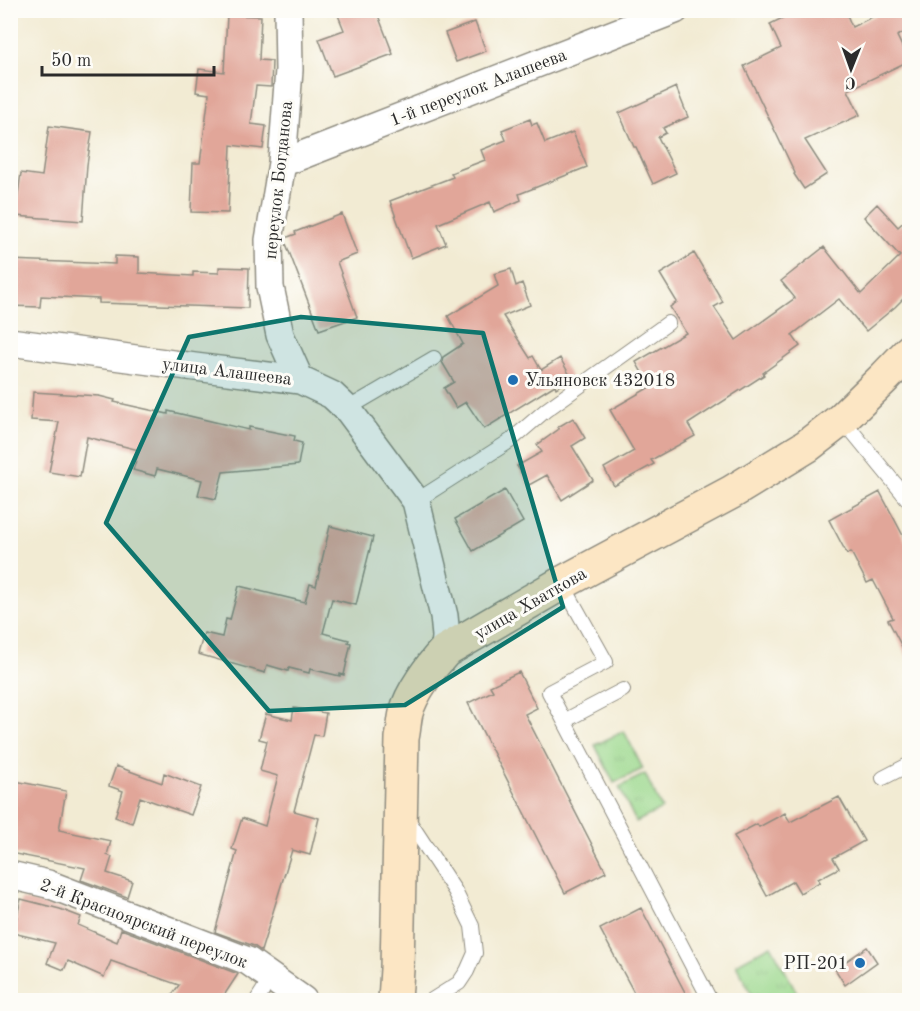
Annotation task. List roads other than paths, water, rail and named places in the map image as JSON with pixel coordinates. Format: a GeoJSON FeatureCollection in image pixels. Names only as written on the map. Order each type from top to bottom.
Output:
{"type":"FeatureCollection","features":[{"type":"Feature","properties":{"kind":"main road","name":"улица Хваткова"},"geometry":{"type":"LineString","coordinates":[[394,1000],[397,969],[402,738],[407,711],[421,682],[445,651],[562,583],[732,492],[807,446],[842,419],[909,351]]}},
{"type":"Feature","properties":{"kind":"street","name":"переулок Богданова"},"geometry":{"type":"LineString","coordinates":[[288,10],[289,70],[282,163],[269,240],[270,287],[280,335],[300,380]]}},
{"type":"Feature","properties":{"kind":"street","name":"1-й переулок Алашеева"},"geometry":{"type":"LineString","coordinates":[[282,163],[675,10]]}},
{"type":"Feature","properties":{"kind":"street","name":"улица Алашеева"},"geometry":{"type":"LineString","coordinates":[[10,342],[300,380],[332,395],[347,409],[416,501],[444,616],[445,651]]}},
{"type":"Feature","properties":{"kind":"street","name":"2-й Красноярский переулок"},"geometry":{"type":"LineString","coordinates":[[10,875],[48,884],[248,961],[303,1000]]}},
{"type":"Feature","properties":{"kind":"lane"},"geometry":{"type":"LineString","coordinates":[[416,501],[510,441],[546,410],[668,323]]}},
{"type":"Feature","properties":{"kind":"lane"},"geometry":{"type":"LineString","coordinates":[[347,409],[434,358]]}},
{"type":"Feature","properties":{"kind":"lane"},"geometry":{"type":"LineString","coordinates":[[842,419],[909,502]]}},
{"type":"Feature","properties":{"kind":"lane"},"geometry":{"type":"LineString","coordinates":[[562,583],[606,662],[549,692],[710,1000]]}},
{"type":"Feature","properties":{"kind":"lane"},"geometry":{"type":"LineString","coordinates":[[564,721],[623,690]]}},
{"type":"Feature","properties":{"kind":"lane"},"geometry":{"type":"LineString","coordinates":[[883,778],[909,764]]}},
{"type":"Feature","properties":{"kind":"lane"},"geometry":{"type":"LineString","coordinates":[[401,808],[454,891],[472,926],[475,953],[467,971],[459,983],[432,1000]]}},
{"type":"Feature","properties":{"kind":"lane"},"geometry":{"type":"LineString","coordinates":[[257,1000],[271,978]]}},
{"type":"Feature","properties":{"kind":"place","name":"Ульяновск 432018"},"geometry":{"type":"Point","coordinates":[513,380]}},
{"type":"Feature","properties":{"kind":"place","name":"РП-201"},"geometry":{"type":"Point","coordinates":[860,963]}}]}
